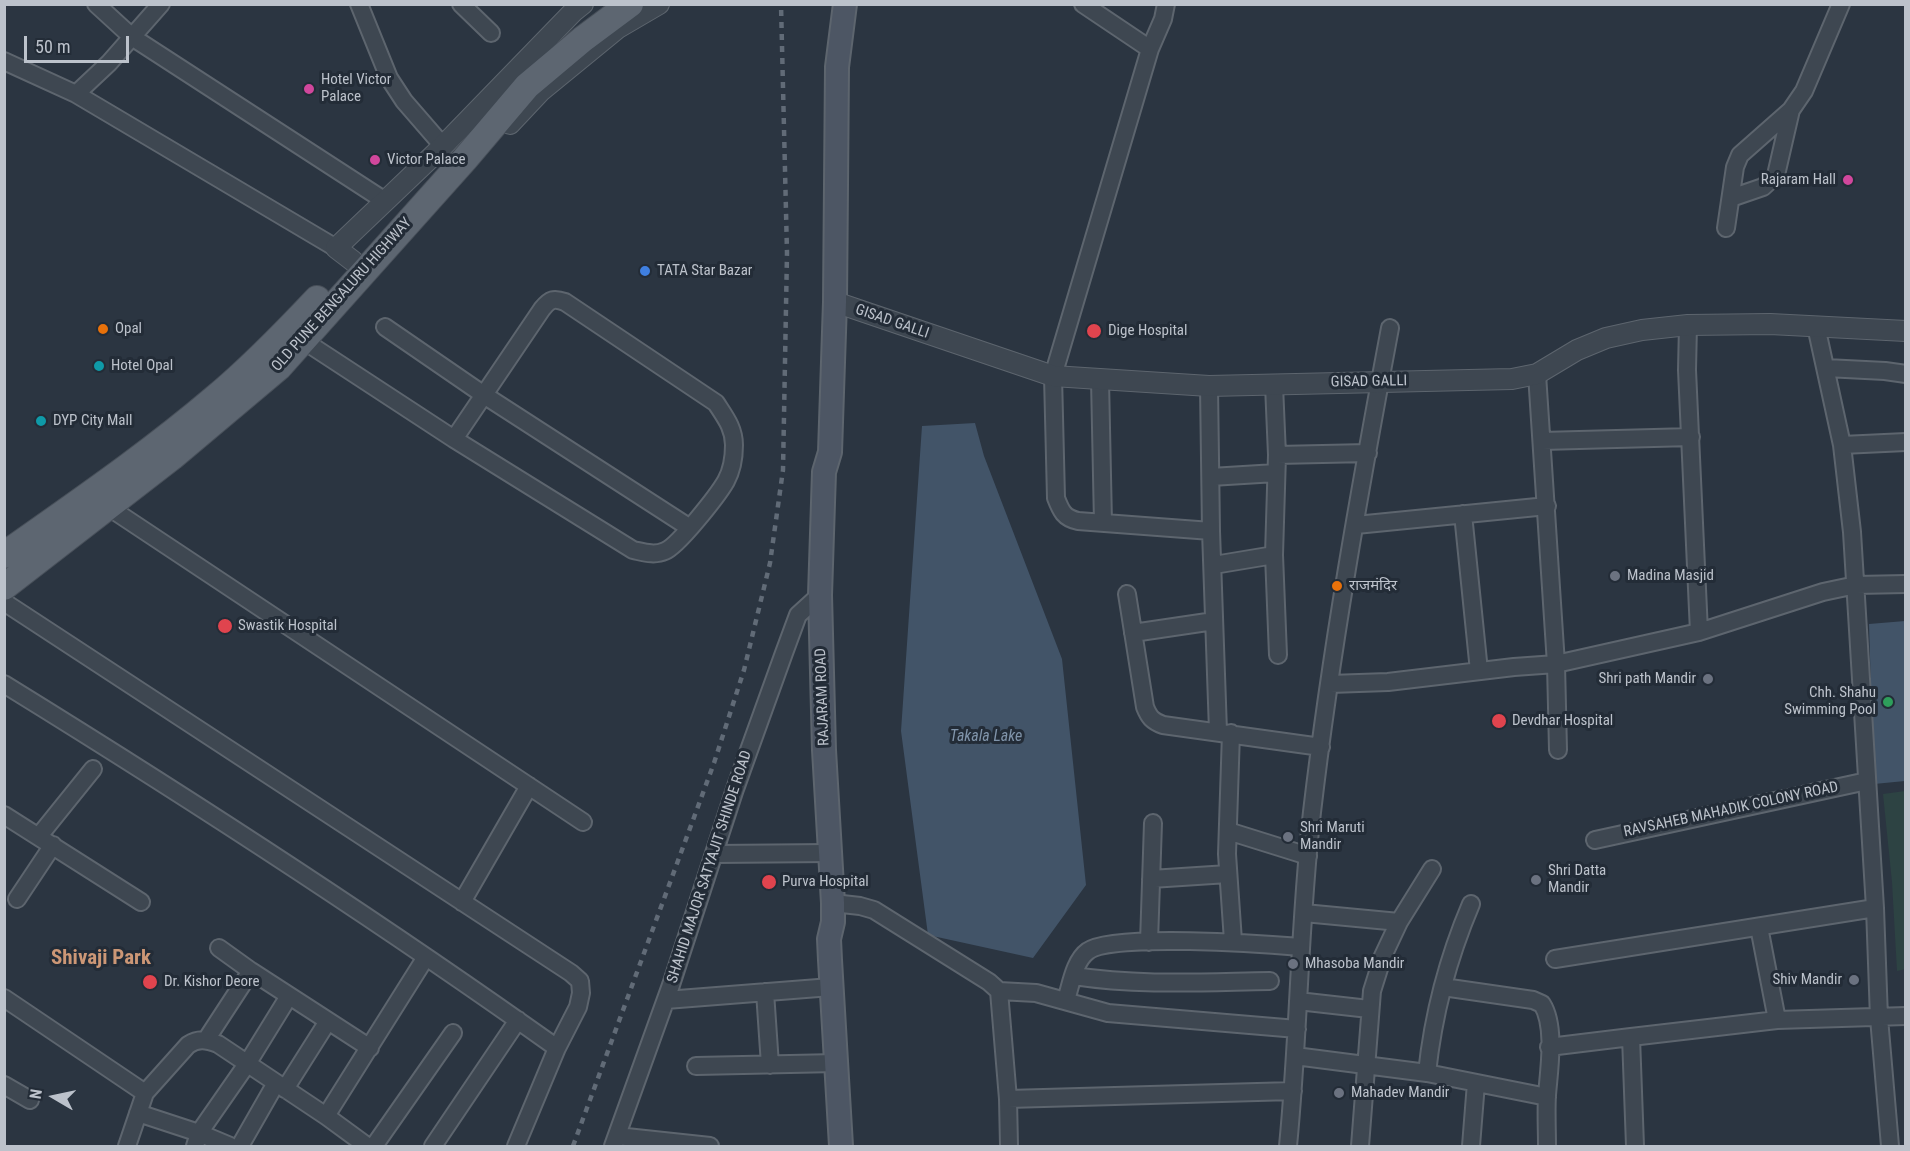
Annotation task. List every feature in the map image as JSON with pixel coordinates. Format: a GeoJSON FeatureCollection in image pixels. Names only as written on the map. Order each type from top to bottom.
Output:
{"type":"FeatureCollection","features":[{"type":"Feature","properties":{"kind":"main road","name":"OLD PUNE BENGALURU HIGHWAY"},"geometry":{"type":"LineString","coordinates":[[4,587],[172,457],[279,367],[296,335],[353,259],[522,75],[603,4]]}},
{"type":"Feature","properties":{"kind":"main road","name":"OLD PUNE BENGALURU HIGHWAY"},"geometry":{"type":"LineString","coordinates":[[353,259],[465,159],[527,86],[583,39],[630,4]]}},
{"type":"Feature","properties":{"kind":"main road"},"geometry":{"type":"LineString","coordinates":[[824,472],[819,452],[823,304],[822,103],[824,59],[832,4]]}},
{"type":"Feature","properties":{"kind":"main road"},"geometry":{"type":"LineString","coordinates":[[824,472],[830,452],[835,302],[837,68],[845,4]]}},
{"type":"Feature","properties":{"kind":"main road","name":"OLD PUNE BENGALURU HIGHWAY"},"geometry":{"type":"LineString","coordinates":[[4,555],[160,442],[239,377],[296,335]]}},
{"type":"Feature","properties":{"kind":"main road","name":"RAJARAM ROAD"},"geometry":{"type":"LineString","coordinates":[[824,472],[820,595],[833,912],[829,939],[842,1146]]}},
{"type":"Feature","properties":{"kind":"main road","name":"RAJARAM ROAD"},"geometry":{"type":"LineString","coordinates":[[833,912],[842,937],[855,1146]]}},
{"type":"Feature","properties":{"kind":"street"},"geometry":{"type":"LineString","coordinates":[[96,4],[132,37],[385,201]]}},
{"type":"Feature","properties":{"kind":"street"},"geometry":{"type":"LineString","coordinates":[[76,94],[109,63],[161,4]]}},
{"type":"Feature","properties":{"kind":"street"},"geometry":{"type":"LineString","coordinates":[[359,4],[389,78],[404,101],[443,146]]}},
{"type":"Feature","properties":{"kind":"street"},"geometry":{"type":"LineString","coordinates":[[461,4],[491,33]]}},
{"type":"Feature","properties":{"kind":"street"},"geometry":{"type":"LineString","coordinates":[[4,61],[76,94],[372,269],[404,241],[541,91],[618,28],[660,4]]}},
{"type":"Feature","properties":{"kind":"street"},"geometry":{"type":"LineString","coordinates":[[1083,4],[1150,49]]}},
{"type":"Feature","properties":{"kind":"street"},"geometry":{"type":"LineString","coordinates":[[1166,4],[1150,49],[1053,376],[1056,498],[1061,511],[1068,519],[1103,524],[1211,531]]}},
{"type":"Feature","properties":{"kind":"street"},"geometry":{"type":"LineString","coordinates":[[1726,228],[1735,166],[1740,155],[1791,110],[1804,91],[1841,4]]}},
{"type":"Feature","properties":{"kind":"street"},"geometry":{"type":"LineString","coordinates":[[353,259],[385,201],[443,146],[575,7]]}},
{"type":"Feature","properties":{"kind":"street"},"geometry":{"type":"LineString","coordinates":[[1731,198],[1763,187],[1776,175],[1791,110]]}},
{"type":"Feature","properties":{"kind":"street"},"geometry":{"type":"LineString","coordinates":[[296,335],[454,439],[633,550],[651,554],[665,552],[679,542],[725,482],[732,464],[734,444],[730,424],[716,403],[566,302],[556,299],[549,300],[454,439]]}},
{"type":"Feature","properties":{"kind":"street","name":"GISAD GALLI"},"geometry":{"type":"LineString","coordinates":[[835,302],[1053,376],[1209,386],[1512,379],[1538,374],[1577,350],[1606,338],[1642,330],[1688,325],[1770,324],[1905,331]]}},
{"type":"Feature","properties":{"kind":"street"},"geometry":{"type":"LineString","coordinates":[[1688,325],[1687,370],[1699,632]]}},
{"type":"Feature","properties":{"kind":"street"},"geometry":{"type":"LineString","coordinates":[[1816,326],[1842,445],[1856,585],[1875,908],[1879,1018],[1890,1146]]}},
{"type":"Feature","properties":{"kind":"street"},"geometry":{"type":"LineString","coordinates":[[385,327],[690,528]]}},
{"type":"Feature","properties":{"kind":"street"},"geometry":{"type":"LineString","coordinates":[[1288,1146],[1308,856],[1321,747],[1390,328]]}},
{"type":"Feature","properties":{"kind":"street"},"geometry":{"type":"LineString","coordinates":[[1826,368],[1905,374]]}},
{"type":"Feature","properties":{"kind":"street"},"geometry":{"type":"LineString","coordinates":[[1538,374],[1556,664],[1558,750]]}},
{"type":"Feature","properties":{"kind":"street"},"geometry":{"type":"LineString","coordinates":[[1100,380],[1103,524]]}},
{"type":"Feature","properties":{"kind":"street"},"geometry":{"type":"LineString","coordinates":[[1274,385],[1277,455],[1274,555],[1278,655]]}},
{"type":"Feature","properties":{"kind":"street"},"geometry":{"type":"LineString","coordinates":[[1209,386],[1214,621],[1225,732],[1228,874],[1233,941]]}},
{"type":"Feature","properties":{"kind":"street"},"geometry":{"type":"LineString","coordinates":[[1542,441],[1691,437]]}},
{"type":"Feature","properties":{"kind":"street"},"geometry":{"type":"LineString","coordinates":[[1842,445],[1905,442]]}},
{"type":"Feature","properties":{"kind":"street"},"geometry":{"type":"LineString","coordinates":[[1277,455],[1368,453]]}},
{"type":"Feature","properties":{"kind":"street"},"geometry":{"type":"LineString","coordinates":[[1210,477],[1276,473]]}},
{"type":"Feature","properties":{"kind":"street"},"geometry":{"type":"LineString","coordinates":[[107,506],[583,822]]}},
{"type":"Feature","properties":{"kind":"street"},"geometry":{"type":"LineString","coordinates":[[1356,525],[1547,506]]}},
{"type":"Feature","properties":{"kind":"street"},"geometry":{"type":"LineString","coordinates":[[1463,514],[1479,671]]}},
{"type":"Feature","properties":{"kind":"street"},"geometry":{"type":"LineString","coordinates":[[1214,565],[1274,555]]}},
{"type":"Feature","properties":{"kind":"street"},"geometry":{"type":"LineString","coordinates":[[1330,684],[1388,682],[1556,664],[1699,632],[1823,592],[1856,585],[1905,584]]}},
{"type":"Feature","properties":{"kind":"street"},"geometry":{"type":"LineString","coordinates":[[1127,594],[1148,716],[1154,721],[1321,747]]}},
{"type":"Feature","properties":{"kind":"street","name":"SHAHID MAJOR SATYAJIT SHINDE ROAD"},"geometry":{"type":"LineString","coordinates":[[615,1141],[666,1000],[739,778],[798,615],[820,595]]}},
{"type":"Feature","properties":{"kind":"street"},"geometry":{"type":"LineString","coordinates":[[4,602],[580,981],[581,993],[578,1007],[557,1048],[516,1146]]}},
{"type":"Feature","properties":{"kind":"street"},"geometry":{"type":"LineString","coordinates":[[1134,633],[1214,621]]}},
{"type":"Feature","properties":{"kind":"street"},"geometry":{"type":"LineString","coordinates":[[4,684],[149,774],[426,957],[557,1048]]}},
{"type":"Feature","properties":{"kind":"street"},"geometry":{"type":"LineString","coordinates":[[39,836],[93,769]]}},
{"type":"Feature","properties":{"kind":"street","name":"RAVSAHEB MAHADIK COLONY ROAD"},"geometry":{"type":"LineString","coordinates":[[1595,840],[1867,781]]}},
{"type":"Feature","properties":{"kind":"street"},"geometry":{"type":"LineString","coordinates":[[462,902],[529,786]]}},
{"type":"Feature","properties":{"kind":"street"},"geometry":{"type":"LineString","coordinates":[[4,815],[141,902]]}},
{"type":"Feature","properties":{"kind":"street"},"geometry":{"type":"LineString","coordinates":[[1149,942],[1153,823]]}},
{"type":"Feature","properties":{"kind":"street"},"geometry":{"type":"LineString","coordinates":[[1228,831],[1308,856]]}},
{"type":"Feature","properties":{"kind":"street"},"geometry":{"type":"LineString","coordinates":[[17,899],[53,845]]}},
{"type":"Feature","properties":{"kind":"street"},"geometry":{"type":"LineString","coordinates":[[714,854],[830,853]]}},
{"type":"Feature","properties":{"kind":"street"},"geometry":{"type":"LineString","coordinates":[[1360,1146],[1372,991],[1383,956],[1399,922],[1432,869]]}},
{"type":"Feature","properties":{"kind":"street"},"geometry":{"type":"LineString","coordinates":[[1151,879],[1228,874]]}},
{"type":"Feature","properties":{"kind":"street"},"geometry":{"type":"LineString","coordinates":[[1427,1073],[1443,987],[1457,938],[1471,904]]}},
{"type":"Feature","properties":{"kind":"street"},"geometry":{"type":"LineString","coordinates":[[833,912],[860,906],[874,910],[989,982],[999,991],[1036,993],[1108,1013],[1296,1029]]}},
{"type":"Feature","properties":{"kind":"street"},"geometry":{"type":"LineString","coordinates":[[1556,958],[1875,908]]}},
{"type":"Feature","properties":{"kind":"street"},"geometry":{"type":"LineString","coordinates":[[1304,913],[1399,922]]}},
{"type":"Feature","properties":{"kind":"street"},"geometry":{"type":"LineString","coordinates":[[1759,927],[1777,1020]]}},
{"type":"Feature","properties":{"kind":"street"},"geometry":{"type":"LineString","coordinates":[[1066,1000],[1079,961],[1090,949],[1097,946],[1149,942],[1233,941],[1301,947]]}},
{"type":"Feature","properties":{"kind":"street"},"geometry":{"type":"LineString","coordinates":[[219,948],[369,1048]]}},
{"type":"Feature","properties":{"kind":"street"},"geometry":{"type":"LineString","coordinates":[[326,1116],[426,957]]}},
{"type":"Feature","properties":{"kind":"street"},"geometry":{"type":"LineString","coordinates":[[206,1040],[251,971]]}},
{"type":"Feature","properties":{"kind":"street"},"geometry":{"type":"LineString","coordinates":[[1074,976],[1144,983],[1270,981]]}},
{"type":"Feature","properties":{"kind":"street"},"geometry":{"type":"LineString","coordinates":[[666,1000],[831,987]]}},
{"type":"Feature","properties":{"kind":"street"},"geometry":{"type":"LineString","coordinates":[[1443,987],[1533,1000],[1542,1004],[1548,1018],[1550,1068],[1547,1097],[1547,1146]]}},
{"type":"Feature","properties":{"kind":"street"},"geometry":{"type":"LineString","coordinates":[[999,991],[1008,1099],[1009,1146]]}},
{"type":"Feature","properties":{"kind":"street"},"geometry":{"type":"LineString","coordinates":[[765,992],[770,1065]]}},
{"type":"Feature","properties":{"kind":"street"},"geometry":{"type":"LineString","coordinates":[[197,1140],[289,996]]}},
{"type":"Feature","properties":{"kind":"street"},"geometry":{"type":"LineString","coordinates":[[4,998],[145,1093]]}},
{"type":"Feature","properties":{"kind":"street"},"geometry":{"type":"LineString","coordinates":[[1298,1000],[1369,1009]]}},
{"type":"Feature","properties":{"kind":"street"},"geometry":{"type":"LineString","coordinates":[[1549,1047],[1777,1020],[1905,1016]]}},
{"type":"Feature","properties":{"kind":"street"},"geometry":{"type":"LineString","coordinates":[[240,1146],[328,1020]]}},
{"type":"Feature","properties":{"kind":"street"},"geometry":{"type":"LineString","coordinates":[[433,1146],[518,1020]]}},
{"type":"Feature","properties":{"kind":"street"},"geometry":{"type":"LineString","coordinates":[[374,1146],[453,1033]]}},
{"type":"Feature","properties":{"kind":"street"},"geometry":{"type":"LineString","coordinates":[[1631,1037],[1635,1146]]}},
{"type":"Feature","properties":{"kind":"street"},"geometry":{"type":"LineString","coordinates":[[128,1146],[145,1093],[188,1045],[196,1040],[206,1040],[218,1044],[367,1146]]}},
{"type":"Feature","properties":{"kind":"street"},"geometry":{"type":"LineString","coordinates":[[1295,1056],[1427,1073],[1547,1097]]}},
{"type":"Feature","properties":{"kind":"street"},"geometry":{"type":"LineString","coordinates":[[696,1066],[837,1063]]}},
{"type":"Feature","properties":{"kind":"street"},"geometry":{"type":"LineString","coordinates":[[1471,1146],[1476,1083]]}},
{"type":"Feature","properties":{"kind":"street"},"geometry":{"type":"LineString","coordinates":[[4,1085],[30,1100]]}},
{"type":"Feature","properties":{"kind":"street"},"geometry":{"type":"LineString","coordinates":[[1008,1099],[1293,1091]]}},
{"type":"Feature","properties":{"kind":"street"},"geometry":{"type":"LineString","coordinates":[[138,1113],[197,1140],[230,1146]]}},
{"type":"Feature","properties":{"kind":"street"},"geometry":{"type":"LineString","coordinates":[[615,1141],[710,1146]]}},
{"type":"Feature","properties":{"kind":"green space"},"geometry":{"type":"Polygon","coordinates":[[[1905,791],[1906,969],[1897,971],[1892,882],[1883,794],[1905,791]]]}},
{"type":"Feature","properties":{"kind":"water","name":"Takala Lake"},"geometry":{"type":"Polygon","coordinates":[[[975,423],[984,456],[1062,659],[1086,885],[1033,958],[928,935],[901,731],[922,426],[975,423]]]}},
{"type":"Feature","properties":{"kind":"water","name":"Chh. Shahu Swimming Pool"},"geometry":{"type":"Polygon","coordinates":[[[1905,621],[1905,781],[1874,784],[1869,624],[1905,621]]]}},
{"type":"Feature","properties":{"kind":"railway"},"geometry":{"type":"LineString","coordinates":[[573,1146],[714,763],[744,670],[770,563],[783,470],[787,253],[781,4]]}},
{"type":"Feature","properties":{"kind":"place","name":"Hotel Victor Palace"},"geometry":{"type":"Point","coordinates":[309,89]}},
{"type":"Feature","properties":{"kind":"place","name":"Victor Palace"},"geometry":{"type":"Point","coordinates":[375,160]}},
{"type":"Feature","properties":{"kind":"place","name":"Rajaram Hall"},"geometry":{"type":"Point","coordinates":[1848,180]}},
{"type":"Feature","properties":{"kind":"place","name":"TATA Star Bazar"},"geometry":{"type":"Point","coordinates":[645,271]}},
{"type":"Feature","properties":{"kind":"place","name":"Opal"},"geometry":{"type":"Point","coordinates":[103,329]}},
{"type":"Feature","properties":{"kind":"place","name":"Dige Hospital"},"geometry":{"type":"Point","coordinates":[1094,331]}},
{"type":"Feature","properties":{"kind":"place","name":"Hotel Opal"},"geometry":{"type":"Point","coordinates":[99,366]}},
{"type":"Feature","properties":{"kind":"place","name":"DYP City Mall"},"geometry":{"type":"Point","coordinates":[41,421]}},
{"type":"Feature","properties":{"kind":"place","name":"Madina Masjid"},"geometry":{"type":"Point","coordinates":[1615,576]}},
{"type":"Feature","properties":{"kind":"place","name":"राजमंदिर"},"geometry":{"type":"Point","coordinates":[1337,586]}},
{"type":"Feature","properties":{"kind":"place","name":"Swastik Hospital"},"geometry":{"type":"Point","coordinates":[225,626]}},
{"type":"Feature","properties":{"kind":"place","name":"Shri path Mandir"},"geometry":{"type":"Point","coordinates":[1708,679]}},
{"type":"Feature","properties":{"kind":"place","name":"Chh. Shahu Swimming Pool"},"geometry":{"type":"Point","coordinates":[1888,702]}},
{"type":"Feature","properties":{"kind":"place","name":"Devdhar Hospital"},"geometry":{"type":"Point","coordinates":[1499,721]}},
{"type":"Feature","properties":{"kind":"place","name":"Shri Maruti Mandir"},"geometry":{"type":"Point","coordinates":[1288,837]}},
{"type":"Feature","properties":{"kind":"place","name":"Shri Datta Mandir"},"geometry":{"type":"Point","coordinates":[1536,880]}},
{"type":"Feature","properties":{"kind":"place","name":"Purva Hospital"},"geometry":{"type":"Point","coordinates":[769,882]}},
{"type":"Feature","properties":{"kind":"place","name":"Mhasoba Mandir"},"geometry":{"type":"Point","coordinates":[1293,964]}},
{"type":"Feature","properties":{"kind":"place","name":"Shiv Mandir"},"geometry":{"type":"Point","coordinates":[1854,980]}},
{"type":"Feature","properties":{"kind":"place","name":"Dr. Kishor Deore"},"geometry":{"type":"Point","coordinates":[150,982]}},
{"type":"Feature","properties":{"kind":"place","name":"Mahadev Mandir"},"geometry":{"type":"Point","coordinates":[1339,1093]}},
{"type":"Feature","properties":{"kind":"district","name":"Shivaji Park"},"geometry":{"type":"Point","coordinates":[101,959]}}]}
